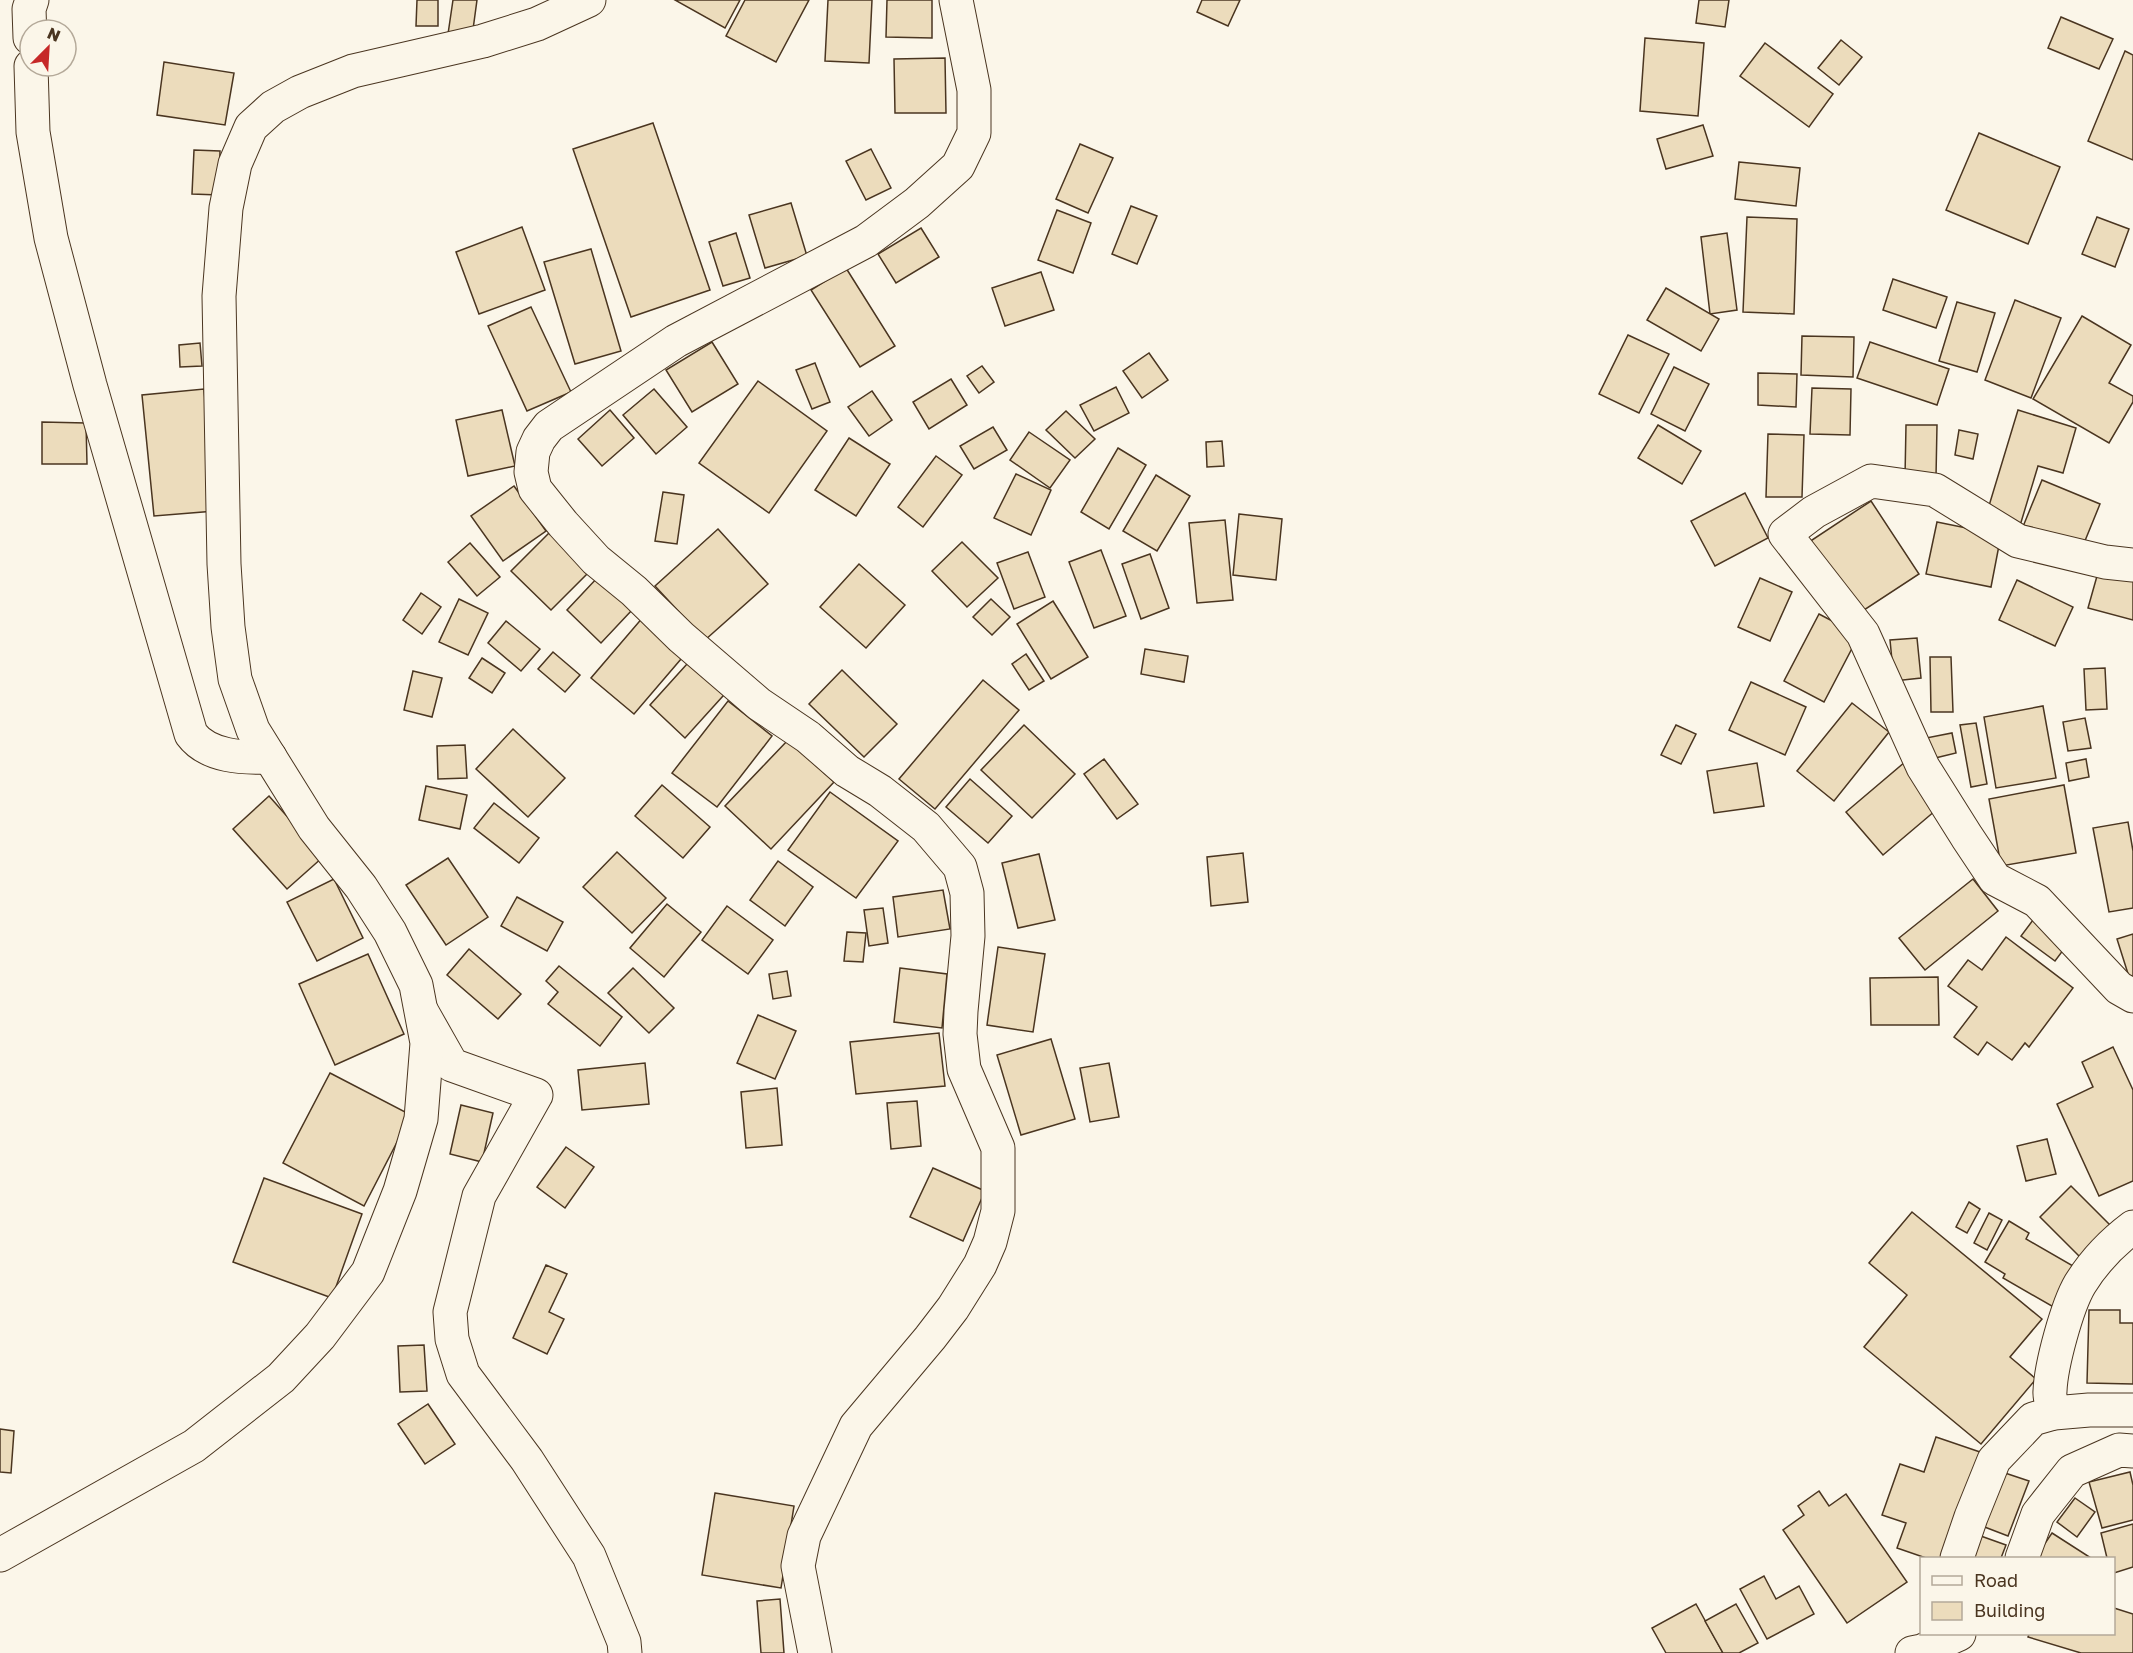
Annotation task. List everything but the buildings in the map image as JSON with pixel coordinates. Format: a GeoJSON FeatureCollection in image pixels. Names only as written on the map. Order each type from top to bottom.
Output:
{"type":"FeatureCollection","features":[{"type":"Feature","properties":{"kind":"main road"},"geometry":{"type":"LineString","coordinates":[[29,18],[32,0]]}},
{"type":"Feature","properties":{"kind":"main road"},"geometry":{"type":"LineString","coordinates":[[0,1554],[194,1446],[281,1378],[320,1336],[368,1272],[400,1191],[421,1119],[427,1043],[416,985],[390,932],[361,887],[315,828],[253,730],[235,679],[225,585],[219,296],[226,208],[235,164],[251,127],[273,107],[300,92],[353,71],[483,41],[537,24],[589,0]]}},
{"type":"Feature","properties":{"kind":"main road"},"geometry":{"type":"LineString","coordinates":[[815,1653],[798,1566],[804,1536],[856,1426],[930,1338],[953,1308],[980,1265],[990,1242],[998,1211],[998,1149],[964,1069],[960,1034],[968,936],[967,893],[960,867],[926,827],[880,791],[847,771],[808,737],[759,704],[681,637],[634,591],[596,560],[562,524],[535,489],[531,472],[533,452],[549,426],[676,341],[866,241],[917,203],[958,166],[974,133],[974,90],[956,0]]}},
{"type":"Feature","properties":{"kind":"main road"},"geometry":{"type":"LineString","coordinates":[[31,78],[33,132],[51,238],[90,385],[191,734],[197,743],[209,751],[243,757],[270,758]]}},
{"type":"Feature","properties":{"kind":"main road"},"geometry":{"type":"LineString","coordinates":[[2133,565],[2105,562],[2018,541],[1935,490],[1871,481],[1814,512],[1785,534],[1863,634],[1923,767],[1995,879],[2037,901],[2119,988],[2133,996]]}},
{"type":"Feature","properties":{"kind":"main road"},"geometry":{"type":"LineString","coordinates":[[420,1009],[452,1065],[536,1095],[479,1196],[450,1312],[452,1340],[463,1374],[527,1460],[589,1556],[624,1642],[625,1653]]}},
{"type":"Feature","properties":{"kind":"main road"},"geometry":{"type":"LineString","coordinates":[[2054,1413],[2050,1392],[2051,1382],[2075,1293],[2080,1283],[2107,1250],[2133,1227]]}},
{"type":"Feature","properties":{"kind":"main road"},"geometry":{"type":"LineString","coordinates":[[1958,1557],[1971,1517],[1994,1460],[2033,1419],[2054,1413],[2133,1410]]}},
{"type":"Feature","properties":{"kind":"main road"},"geometry":{"type":"LineString","coordinates":[[2022,1557],[2038,1514],[2072,1471],[2119,1450],[2133,1450]]}},
{"type":"Feature","properties":{"kind":"main road"},"geometry":{"type":"LineString","coordinates":[[1912,1653],[1922,1651],[1952,1635]]}}]}
